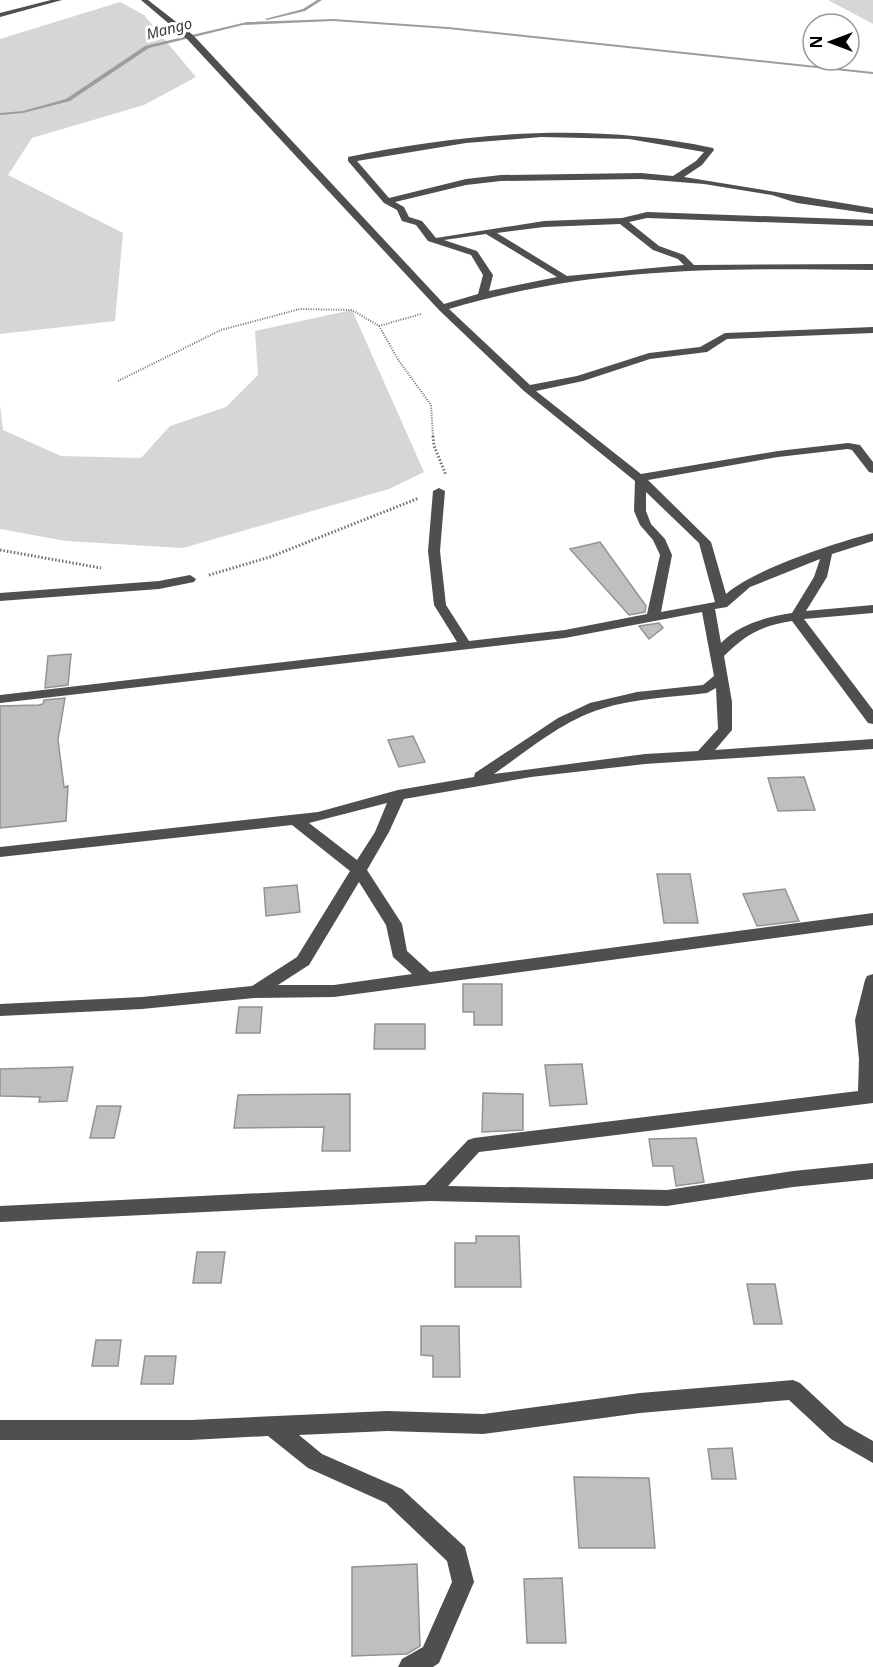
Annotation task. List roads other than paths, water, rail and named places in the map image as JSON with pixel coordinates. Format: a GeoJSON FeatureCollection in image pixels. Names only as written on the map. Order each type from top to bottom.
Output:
{"type":"FeatureCollection","features":[{"type":"Feature","properties":{"kind":"street"},"geometry":{"type":"LineString","coordinates":[[0,15],[59,0]]}},
{"type":"Feature","properties":{"kind":"street"},"geometry":{"type":"LineString","coordinates":[[144,0],[190,37],[442,308],[528,389],[640,479],[705,542],[722,604]]}},
{"type":"Feature","properties":{"kind":"street"},"geometry":{"type":"LineString","coordinates":[[483,294],[488,276],[474,253],[431,239],[419,223],[405,219],[401,208],[387,201],[351,159],[466,141],[541,135],[628,137],[710,150],[699,163],[676,178]]}},
{"type":"Feature","properties":{"kind":"street"},"geometry":{"type":"LineString","coordinates":[[387,201],[466,182],[501,178],[592,176],[676,178],[873,211]]}},
{"type":"Feature","properties":{"kind":"street"},"geometry":{"type":"LineString","coordinates":[[431,239],[544,224],[622,221],[647,215],[873,222]]}},
{"type":"Feature","properties":{"kind":"street"},"geometry":{"type":"LineString","coordinates":[[622,221],[656,248],[681,257],[690,266]]}},
{"type":"Feature","properties":{"kind":"street"},"geometry":{"type":"LineString","coordinates":[[486,231],[563,277]]}},
{"type":"Feature","properties":{"kind":"street"},"geometry":{"type":"LineString","coordinates":[[442,308],[483,294],[563,277],[690,266],[873,267]]}},
{"type":"Feature","properties":{"kind":"street"},"geometry":{"type":"LineString","coordinates":[[528,389],[579,379],[649,356],[703,350],[725,336],[873,330]]}},
{"type":"Feature","properties":{"kind":"street"},"geometry":{"type":"LineString","coordinates":[[640,479],[778,454],[848,446],[856,447],[873,470]]}},
{"type":"Feature","properties":{"kind":"street"},"geometry":{"type":"LineString","coordinates":[[640,479],[640,511],[646,525],[659,539],[666,555],[653,618]]}},
{"type":"Feature","properties":{"kind":"street"},"geometry":{"type":"LineString","coordinates":[[439,491],[434,551],[440,605],[465,645]]}},
{"type":"Feature","properties":{"kind":"street"},"geometry":{"type":"LineString","coordinates":[[0,699],[565,634],[653,618],[722,604],[746,584],[826,552],[873,537]]}},
{"type":"Feature","properties":{"kind":"street"},"geometry":{"type":"LineString","coordinates":[[796,617],[822,575],[827,561],[826,552]]}},
{"type":"Feature","properties":{"kind":"street"},"geometry":{"type":"LineString","coordinates":[[0,597],[159,585],[190,579]]}},
{"type":"Feature","properties":{"kind":"street"},"geometry":{"type":"LineString","coordinates":[[702,755],[725,730],[725,702],[708,607]]}},
{"type":"Feature","properties":{"kind":"street"},"geometry":{"type":"LineString","coordinates":[[718,654],[740,634],[796,617],[873,609]]}},
{"type":"Feature","properties":{"kind":"street"},"geometry":{"type":"LineString","coordinates":[[796,617],[873,720]]}},
{"type":"Feature","properties":{"kind":"street"},"geometry":{"type":"LineString","coordinates":[[472,780],[564,721],[595,706],[637,696],[707,689],[721,677]]}},
{"type":"Feature","properties":{"kind":"street"},"geometry":{"type":"LineString","coordinates":[[0,852],[318,817],[398,795],[472,780],[531,772],[702,755],[873,744]]}},
{"type":"Feature","properties":{"kind":"street"},"geometry":{"type":"LineString","coordinates":[[254,992],[303,961],[382,832],[398,795]]}},
{"type":"Feature","properties":{"kind":"street"},"geometry":{"type":"LineString","coordinates":[[295,820],[359,870],[394,924],[399,954],[427,979]]}},
{"type":"Feature","properties":{"kind":"street"},"geometry":{"type":"LineString","coordinates":[[0,1010],[142,1003],[254,992],[334,991],[873,919]]}},
{"type":"Feature","properties":{"kind":"street"},"geometry":{"type":"LineString","coordinates":[[430,1193],[474,1145],[870,1097],[863,1020],[873,980]]}},
{"type":"Feature","properties":{"kind":"street"},"geometry":{"type":"LineString","coordinates":[[0,1214],[430,1193],[667,1197],[793,1179],[873,1171]]}},
{"type":"Feature","properties":{"kind":"street"},"geometry":{"type":"LineString","coordinates":[[0,1430],[191,1430],[387,1421],[483,1424],[640,1402],[793,1390],[838,1432],[873,1453]]}},
{"type":"Feature","properties":{"kind":"street"},"geometry":{"type":"LineString","coordinates":[[271,1426],[315,1461],[394,1496],[457,1554],[463,1582],[431,1654],[410,1667]]}},
{"type":"Feature","properties":{"kind":"waterway","name":"Mango"},"geometry":{"type":"LineString","coordinates":[[267,19],[304,10],[320,0]]}},
{"type":"Feature","properties":{"kind":"waterway"},"geometry":{"type":"LineString","coordinates":[[243,24],[333,20],[448,28],[873,73]]}},
{"type":"Feature","properties":{"kind":"waterway","name":"Mango"},"geometry":{"type":"LineString","coordinates":[[0,114],[23,112],[68,100],[147,47],[243,24]]}}]}
